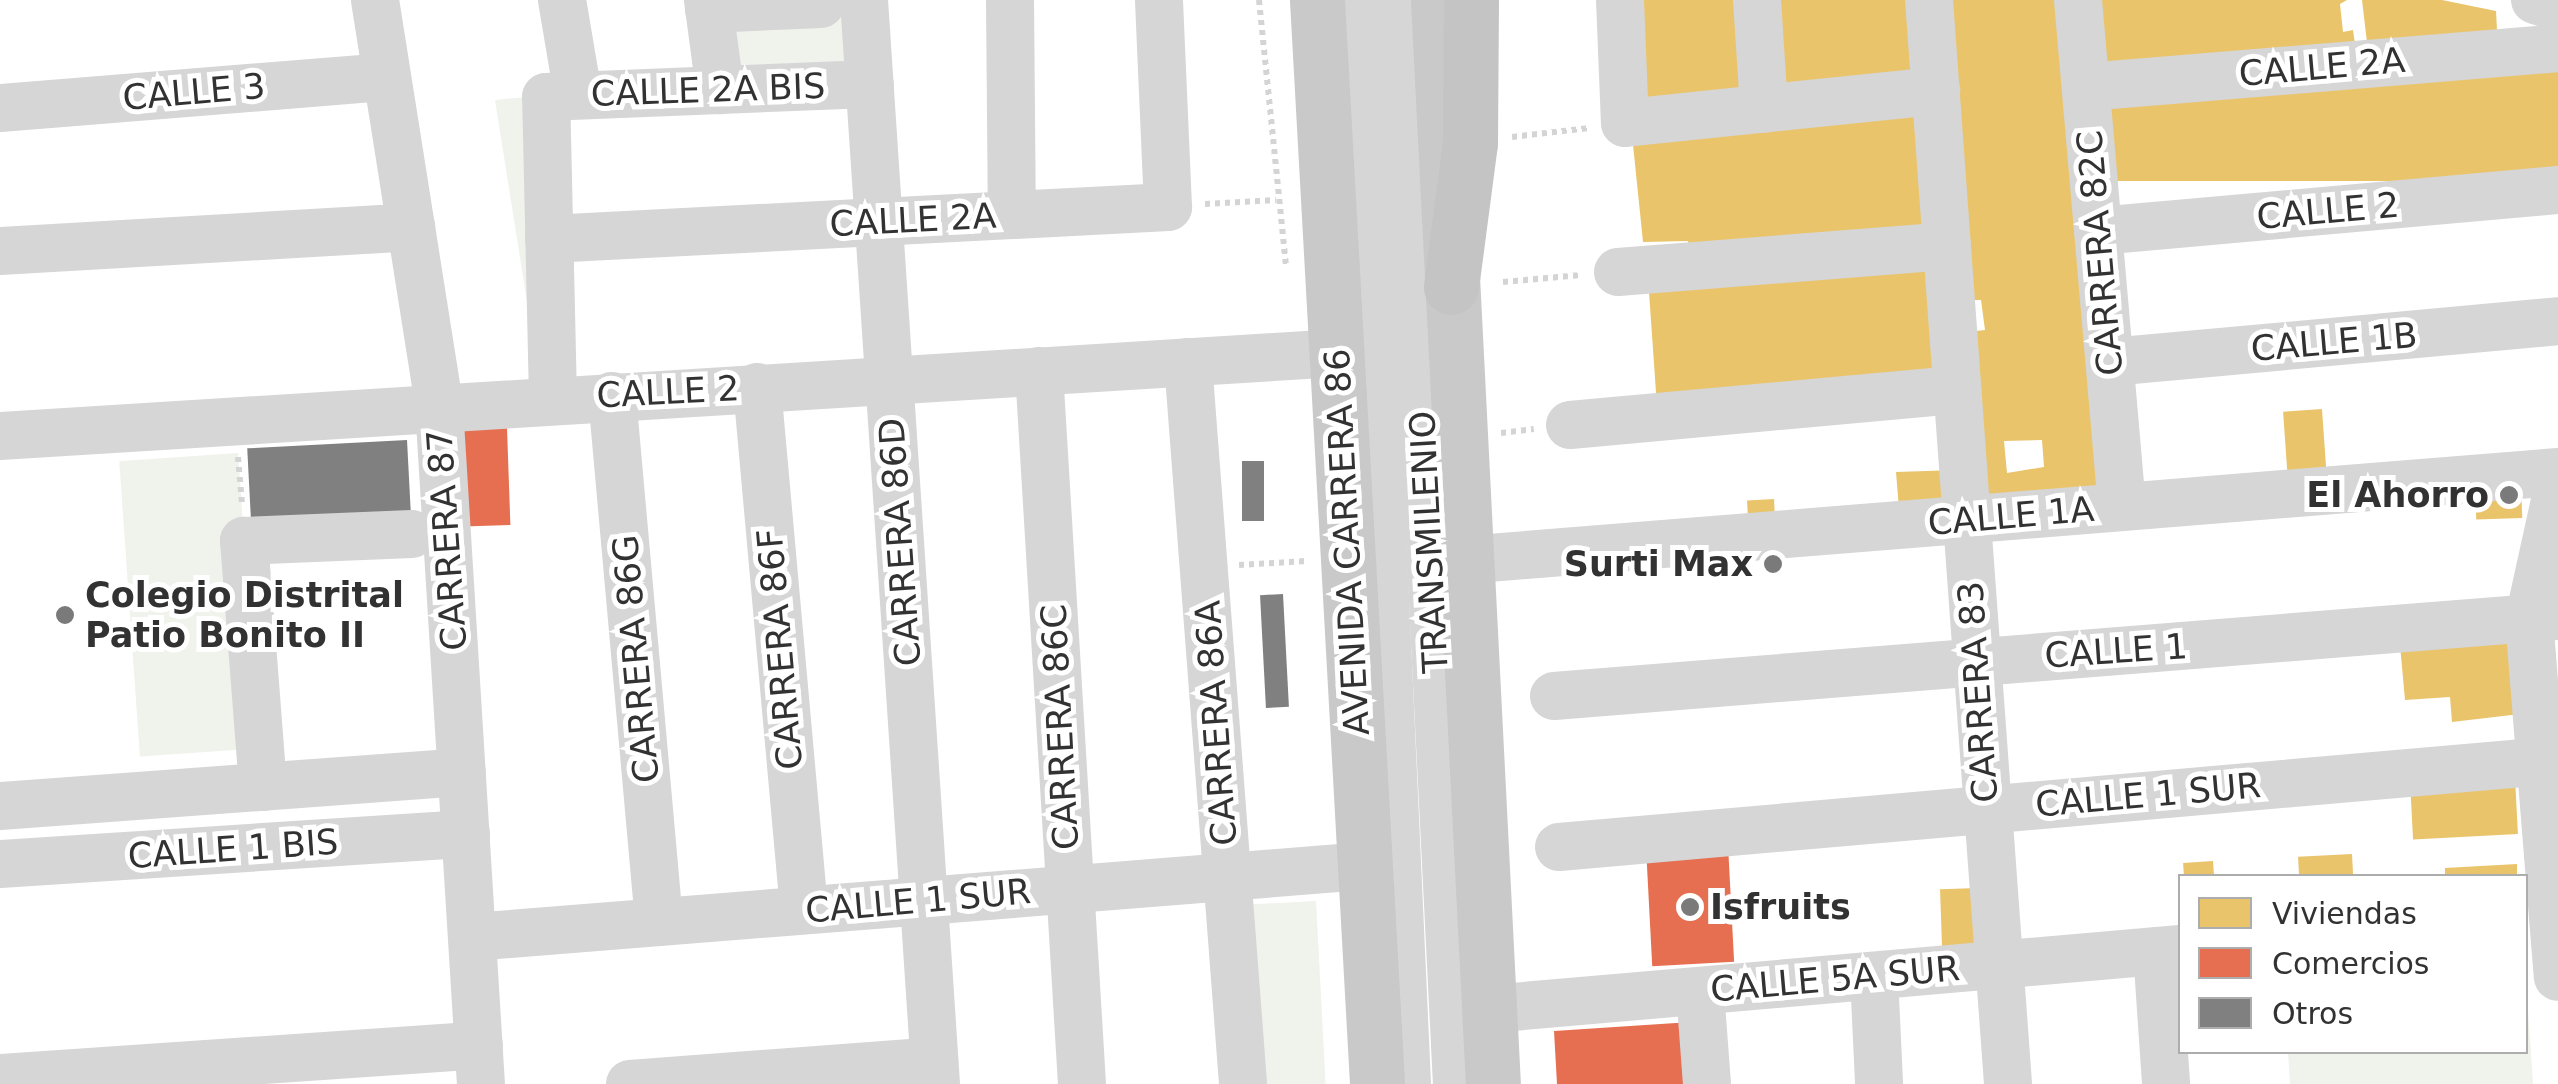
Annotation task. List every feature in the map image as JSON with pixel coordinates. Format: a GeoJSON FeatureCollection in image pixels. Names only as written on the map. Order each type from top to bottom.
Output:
{"type":"FeatureCollection","features":[{"type":"Feature","properties":{"kind":"highway"},"geometry":{"type":"LineString","coordinates":[[1472,0],[1470,142],[1477,284]]}},
{"type":"Feature","properties":{"kind":"main road"},"geometry":{"type":"LineString","coordinates":[[1287,0],[1310,278]]}},
{"type":"Feature","properties":{"kind":"main road","name":"AVENIDA CARRERA 86"},"geometry":{"type":"LineString","coordinates":[[1317,0],[1310,278],[1337,354],[1377,1084]]}},
{"type":"Feature","properties":{"kind":"main road"},"geometry":{"type":"LineString","coordinates":[[1438,0],[1477,284],[1464,560],[1493,1084]]}},
{"type":"Feature","properties":{"kind":"street","name":"CARRERA 87"},"geometry":{"type":"LineString","coordinates":[[375,0],[439,406],[480,1064]]}},
{"type":"Feature","properties":{"kind":"street"},"geometry":{"type":"LineString","coordinates":[[554,399],[550,239],[562,96],[562,0]]}},
{"type":"Feature","properties":{"kind":"street"},"geometry":{"type":"LineString","coordinates":[[1010,0],[1012,215]]}},
{"type":"Feature","properties":{"kind":"street"},"geometry":{"type":"LineString","coordinates":[[1159,0],[1168,206]]}},
{"type":"Feature","properties":{"kind":"street","name":"TRANSMILENIO"},"geometry":{"type":"LineString","coordinates":[[1358,0],[1407,1084]]}},
{"type":"Feature","properties":{"kind":"street","name":"TRANSMILENIO"},"geometry":{"type":"LineString","coordinates":[[1403,0],[1457,1084]]}},
{"type":"Feature","properties":{"kind":"street"},"geometry":{"type":"LineString","coordinates":[[1620,0],[1625,123],[1936,91]]}},
{"type":"Feature","properties":{"kind":"street"},"geometry":{"type":"LineString","coordinates":[[1757,0],[1764,109]]}},
{"type":"Feature","properties":{"kind":"street","name":"CARRERA 83"},"geometry":{"type":"LineString","coordinates":[[1929,0],[2008,1084]]}},
{"type":"Feature","properties":{"kind":"street","name":"CARRERA 82C"},"geometry":{"type":"LineString","coordinates":[[2078,0],[2122,507]]}},
{"type":"Feature","properties":{"kind":"street"},"geometry":{"type":"LineString","coordinates":[[2535,0],[2558,7]]}},
{"type":"Feature","properties":{"kind":"street"},"geometry":{"type":"LineString","coordinates":[[720,90],[708,4],[843,2]]}},
{"type":"Feature","properties":{"kind":"street","name":"CARRERA 86D"},"geometry":{"type":"LineString","coordinates":[[843,2],[870,84],[935,1072]]}},
{"type":"Feature","properties":{"kind":"street","name":"CALLE 2A"},"geometry":{"type":"LineString","coordinates":[[2086,87],[2558,48]]}},
{"type":"Feature","properties":{"kind":"street","name":"CALLE 3"},"geometry":{"type":"LineString","coordinates":[[0,108],[387,77]]}},
{"type":"Feature","properties":{"kind":"street","name":"CALLE 2A BIS"},"geometry":{"type":"LineString","coordinates":[[562,96],[870,84]]}},
{"type":"Feature","properties":{"kind":"street","name":"CALLE 2"},"geometry":{"type":"LineString","coordinates":[[2098,231],[2558,190]]}},
{"type":"Feature","properties":{"kind":"street","name":"CALLE 2A"},"geometry":{"type":"LineString","coordinates":[[550,239],[1168,206]]}},
{"type":"Feature","properties":{"kind":"street"},"geometry":{"type":"LineString","coordinates":[[0,251],[411,228]]}},
{"type":"Feature","properties":{"kind":"street"},"geometry":{"type":"LineString","coordinates":[[1618,272],[1946,246]]}},
{"type":"Feature","properties":{"kind":"street","name":"CALLE 1B"},"geometry":{"type":"LineString","coordinates":[[2110,362],[2558,321]]}},
{"type":"Feature","properties":{"kind":"street","name":"CALLE 2"},"geometry":{"type":"LineString","coordinates":[[0,436],[439,406],[1337,354]]}},
{"type":"Feature","properties":{"kind":"street","name":"CARRERA 86A"},"geometry":{"type":"LineString","coordinates":[[1188,362],[1243,1084]]}},
{"type":"Feature","properties":{"kind":"street","name":"CARRERA 86C"},"geometry":{"type":"LineString","coordinates":[[1039,371],[1082,1084]]}},
{"type":"Feature","properties":{"kind":"street","name":"CARRERA 86F"},"geometry":{"type":"LineString","coordinates":[[758,387],[804,910]]}},
{"type":"Feature","properties":{"kind":"street"},"geometry":{"type":"LineString","coordinates":[[1570,425],[1956,390]]}},
{"type":"Feature","properties":{"kind":"street","name":"CARRERA 86G"},"geometry":{"type":"LineString","coordinates":[[612,396],[659,922]]}},
{"type":"Feature","properties":{"kind":"street","name":"CALLE 1A"},"geometry":{"type":"LineString","coordinates":[[1464,560],[2558,472]]}},
{"type":"Feature","properties":{"kind":"street"},"geometry":{"type":"LineString","coordinates":[[2558,486],[2544,617],[2550,760],[2546,917],[2558,977]]}},
{"type":"Feature","properties":{"kind":"street"},"geometry":{"type":"LineString","coordinates":[[263,787],[244,540],[412,534]]}},
{"type":"Feature","properties":{"kind":"street","name":"CALLE 1"},"geometry":{"type":"LineString","coordinates":[[1554,696],[2544,617]]}},
{"type":"Feature","properties":{"kind":"street","name":"CALLE 1 SUR"},"geometry":{"type":"LineString","coordinates":[[1559,847],[2550,760]]}},
{"type":"Feature","properties":{"kind":"street","name":"CALLE 1 BIS"},"geometry":{"type":"LineString","coordinates":[[0,806],[462,772]]}},
{"type":"Feature","properties":{"kind":"street","name":"CALLE 1 BIS"},"geometry":{"type":"LineString","coordinates":[[0,864],[466,834]]}},
{"type":"Feature","properties":{"kind":"street","name":"CALLE 1 SUR"},"geometry":{"type":"LineString","coordinates":[[472,936],[1365,866]]}},
{"type":"Feature","properties":{"kind":"street"},"geometry":{"type":"LineString","coordinates":[[2166,1084],[2169,950]]}},
{"type":"Feature","properties":{"kind":"street","name":"CALLE 5A SUR"},"geometry":{"type":"LineString","coordinates":[[1489,1009],[2169,950]]}},
{"type":"Feature","properties":{"kind":"street"},"geometry":{"type":"LineString","coordinates":[[1874,976],[1879,1084]]}},
{"type":"Feature","properties":{"kind":"street"},"geometry":{"type":"LineString","coordinates":[[1700,991],[1707,1084]]}},
{"type":"Feature","properties":{"kind":"street"},"geometry":{"type":"LineString","coordinates":[[2,1080],[480,1064]]}},
{"type":"Feature","properties":{"kind":"street"},"geometry":{"type":"LineString","coordinates":[[630,1084],[935,1072]]}},
{"type":"Feature","properties":{"kind":"path"},"geometry":{"type":"LineString","coordinates":[[1259,0],[1276,200],[1310,278]]}},
{"type":"Feature","properties":{"kind":"path"},"geometry":{"type":"LineString","coordinates":[[1509,138],[1625,123]]}},
{"type":"Feature","properties":{"kind":"path"},"geometry":{"type":"LineString","coordinates":[[1168,206],[1276,200]]}},
{"type":"Feature","properties":{"kind":"path"},"geometry":{"type":"LineString","coordinates":[[1477,284],[1618,272]]}},
{"type":"Feature","properties":{"kind":"path"},"geometry":{"type":"LineString","coordinates":[[236,419],[244,540]]}},
{"type":"Feature","properties":{"kind":"path"},"geometry":{"type":"LineString","coordinates":[[1204,567],[1318,560]]}},
{"type":"Feature","properties":{"kind":"shaded area"},"geometry":{"type":"Polygon","coordinates":[[[848,13],[853,68],[734,78],[729,23],[848,13]]]}},
{"type":"Feature","properties":{"kind":"shaded area"},"geometry":{"type":"Polygon","coordinates":[[[536,96],[538,371],[495,100],[536,96]]]}},
{"type":"Feature","properties":{"kind":"shaded area"},"geometry":{"type":"Polygon","coordinates":[[[238,453],[259,748],[140,757],[119,461],[238,453]]]}},
{"type":"Feature","properties":{"kind":"shaded area"},"geometry":{"type":"Polygon","coordinates":[[[1316,901],[1326,1084],[1263,1084],[1253,904],[1316,901]]]}},
{"type":"Feature","properties":{"kind":"shaded area"},"geometry":{"type":"Polygon","coordinates":[[[2528,1010],[2533,1084],[2290,1084],[2288,1054],[2528,1054],[2528,1010]]]}},
{"type":"Feature","properties":{"kind":"building: Viviendas"},"geometry":{"type":"Polygon","coordinates":[[[1624,0],[1746,0],[1746,120],[1624,120],[1624,0]]]}},
{"type":"Feature","properties":{"kind":"building: Viviendas"},"geometry":{"type":"Polygon","coordinates":[[[1770,0],[1924,0],[1929,79],[1772,107],[1770,0]]]}},
{"type":"Feature","properties":{"kind":"building: Viviendas"},"geometry":{"type":"Polygon","coordinates":[[[1952,0],[2071,0],[2111,508],[1981,513],[1976,331],[1985,330],[1981,300],[1970,300],[1952,0]],[[2042,440],[2004,441],[2007,473],[2044,467],[2042,440]]]}},
{"type":"Feature","properties":{"kind":"building: Viviendas"},"geometry":{"type":"Polygon","coordinates":[[[2087,0],[2347,0],[2340,4],[2343,32],[2353,30],[2356,51],[2091,80],[2087,0]]]}},
{"type":"Feature","properties":{"kind":"building: Viviendas"},"geometry":{"type":"Polygon","coordinates":[[[2362,0],[2442,0],[2496,11],[2497,30],[2368,51],[2362,0]]]}},
{"type":"Feature","properties":{"kind":"building: Viviendas"},"geometry":{"type":"Polygon","coordinates":[[[2100,56],[2558,56],[2558,181],[2100,181],[2100,56]]]}},
{"type":"Feature","properties":{"kind":"building: Viviendas"},"geometry":{"type":"Polygon","coordinates":[[[1930,105],[1941,235],[1690,259],[1688,241],[1643,242],[1632,135],[1930,105]]]}},
{"type":"Feature","properties":{"kind":"building: Viviendas"},"geometry":{"type":"Polygon","coordinates":[[[1945,253],[1954,381],[1657,401],[1648,274],[1945,253]]]}},
{"type":"Feature","properties":{"kind":"building: Viviendas"},"geometry":{"type":"Polygon","coordinates":[[[2322,409],[2326,471],[2287,474],[2283,412],[2322,409]]]}},
{"type":"Feature","properties":{"kind":"building: Viviendas"},"geometry":{"type":"Polygon","coordinates":[[[1957,470],[1939,512],[1899,509],[1896,472],[1957,470]]]}},
{"type":"Feature","properties":{"kind":"building: Viviendas"},"geometry":{"type":"Polygon","coordinates":[[[2521,482],[2522,518],[2476,520],[2475,484],[2521,482]]]}},
{"type":"Feature","properties":{"kind":"building: Viviendas"},"geometry":{"type":"Polygon","coordinates":[[[1774,499],[1775,520],[1748,521],[1747,500],[1774,499]]]}},
{"type":"Feature","properties":{"kind":"building: Viviendas"},"geometry":{"type":"Polygon","coordinates":[[[2511,634],[2520,714],[2452,722],[2450,697],[2405,700],[2400,645],[2511,634]]]}},
{"type":"Feature","properties":{"kind":"building: Viviendas"},"geometry":{"type":"Polygon","coordinates":[[[2515,778],[2518,834],[2413,839],[2410,783],[2515,778]]]}},
{"type":"Feature","properties":{"kind":"building: Viviendas"},"geometry":{"type":"Polygon","coordinates":[[[2352,854],[2353,874],[2299,874],[2298,857],[2352,854]]]}},
{"type":"Feature","properties":{"kind":"building: Viviendas"},"geometry":{"type":"Polygon","coordinates":[[[2213,861],[2214,874],[2184,874],[2183,863],[2213,861]]]}},
{"type":"Feature","properties":{"kind":"building: Viviendas"},"geometry":{"type":"Polygon","coordinates":[[[2517,864],[2517,874],[2445,874],[2445,868],[2517,864]]]}},
{"type":"Feature","properties":{"kind":"building: Viviendas"},"geometry":{"type":"Polygon","coordinates":[[[1978,888],[1980,945],[1942,946],[1940,889],[1978,888]]]}},
{"type":"Feature","properties":{"kind":"building: Comercios"},"geometry":{"type":"Polygon","coordinates":[[[507,428],[510,525],[463,527],[460,430],[507,428]]]}},
{"type":"Feature","properties":{"kind":"building: Comercios","name":"Isfruits"},"geometry":{"type":"Polygon","coordinates":[[[1728,845],[1734,962],[1652,966],[1646,849],[1728,845]]]}},
{"type":"Feature","properties":{"kind":"building: Comercios"},"geometry":{"type":"Polygon","coordinates":[[[1691,1022],[1694,1084],[1557,1084],[1554,1031],[1691,1022]]]}},
{"type":"Feature","properties":{"kind":"building: Otros"},"geometry":{"type":"Polygon","coordinates":[[[407,440],[411,518],[251,526],[247,448],[407,440]]]}},
{"type":"Feature","properties":{"kind":"building: Otros"},"geometry":{"type":"Polygon","coordinates":[[[1242,461],[1264,461],[1264,521],[1242,521],[1242,461]]]}},
{"type":"Feature","properties":{"kind":"building: Otros"},"geometry":{"type":"Polygon","coordinates":[[[1283,594],[1289,707],[1266,708],[1260,595],[1283,594]]]}},
{"type":"Feature","properties":{"kind":"place","name":"El Ahorro"},"geometry":{"type":"Point","coordinates":[2509,495]}},
{"type":"Feature","properties":{"kind":"place","name":"Surti Max"},"geometry":{"type":"Point","coordinates":[1773,564]}},
{"type":"Feature","properties":{"kind":"place","name":"Colegio Distrital Patio Bonito II"},"geometry":{"type":"Point","coordinates":[65,615]}},
{"type":"Feature","properties":{"kind":"place","name":"Isfruits"},"geometry":{"type":"Point","coordinates":[1690,907]}}]}
